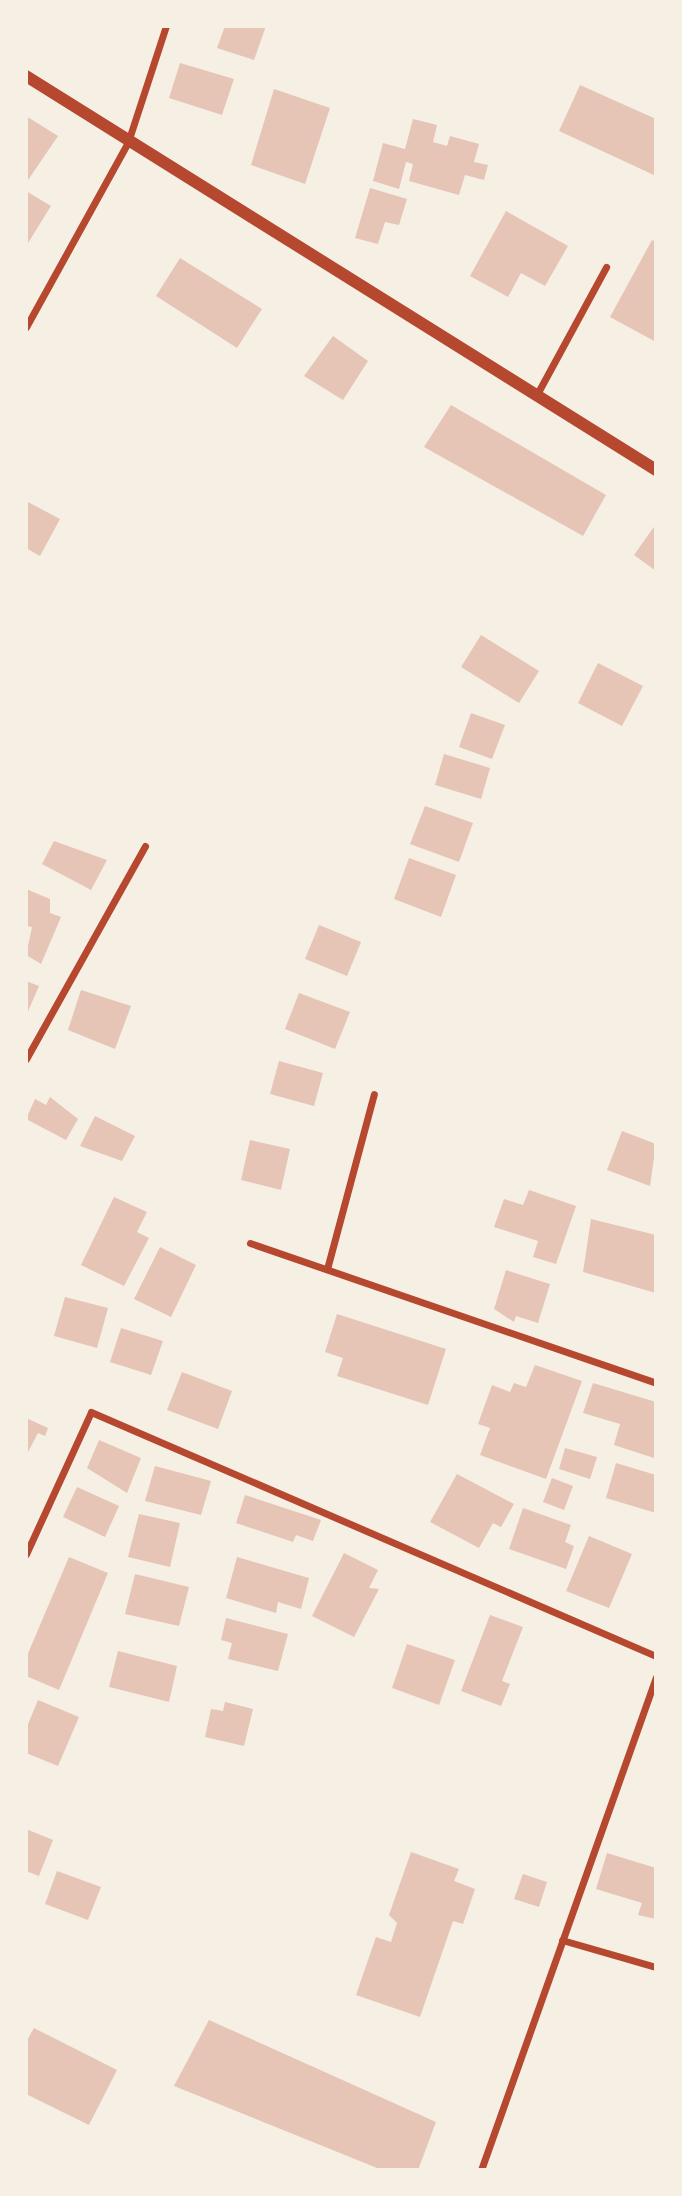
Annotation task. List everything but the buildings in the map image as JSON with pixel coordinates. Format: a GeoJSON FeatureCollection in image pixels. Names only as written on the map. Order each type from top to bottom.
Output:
{"type":"FeatureCollection","features":[{"type":"Feature","properties":{"kind":"street"},"geometry":{"type":"LineString","coordinates":[[26,327],[128,142],[166,26]]}},
{"type":"Feature","properties":{"kind":"street"},"geometry":{"type":"LineString","coordinates":[[26,76],[656,470]]}},
{"type":"Feature","properties":{"kind":"street"},"geometry":{"type":"LineString","coordinates":[[536,396],[606,267]]}},
{"type":"Feature","properties":{"kind":"street"},"geometry":{"type":"LineString","coordinates":[[26,1059],[145,846]]}},
{"type":"Feature","properties":{"kind":"street"},"geometry":{"type":"LineString","coordinates":[[327,1269],[374,1094]]}},
{"type":"Feature","properties":{"kind":"street"},"geometry":{"type":"LineString","coordinates":[[250,1242],[656,1383]]}},
{"type":"Feature","properties":{"kind":"street"},"geometry":{"type":"LineString","coordinates":[[26,1554],[92,1412],[656,1656]]}},
{"type":"Feature","properties":{"kind":"street"},"geometry":{"type":"LineString","coordinates":[[481,2170],[656,1677]]}},
{"type":"Feature","properties":{"kind":"street"},"geometry":{"type":"LineString","coordinates":[[562,1940],[656,1967]]}}]}
